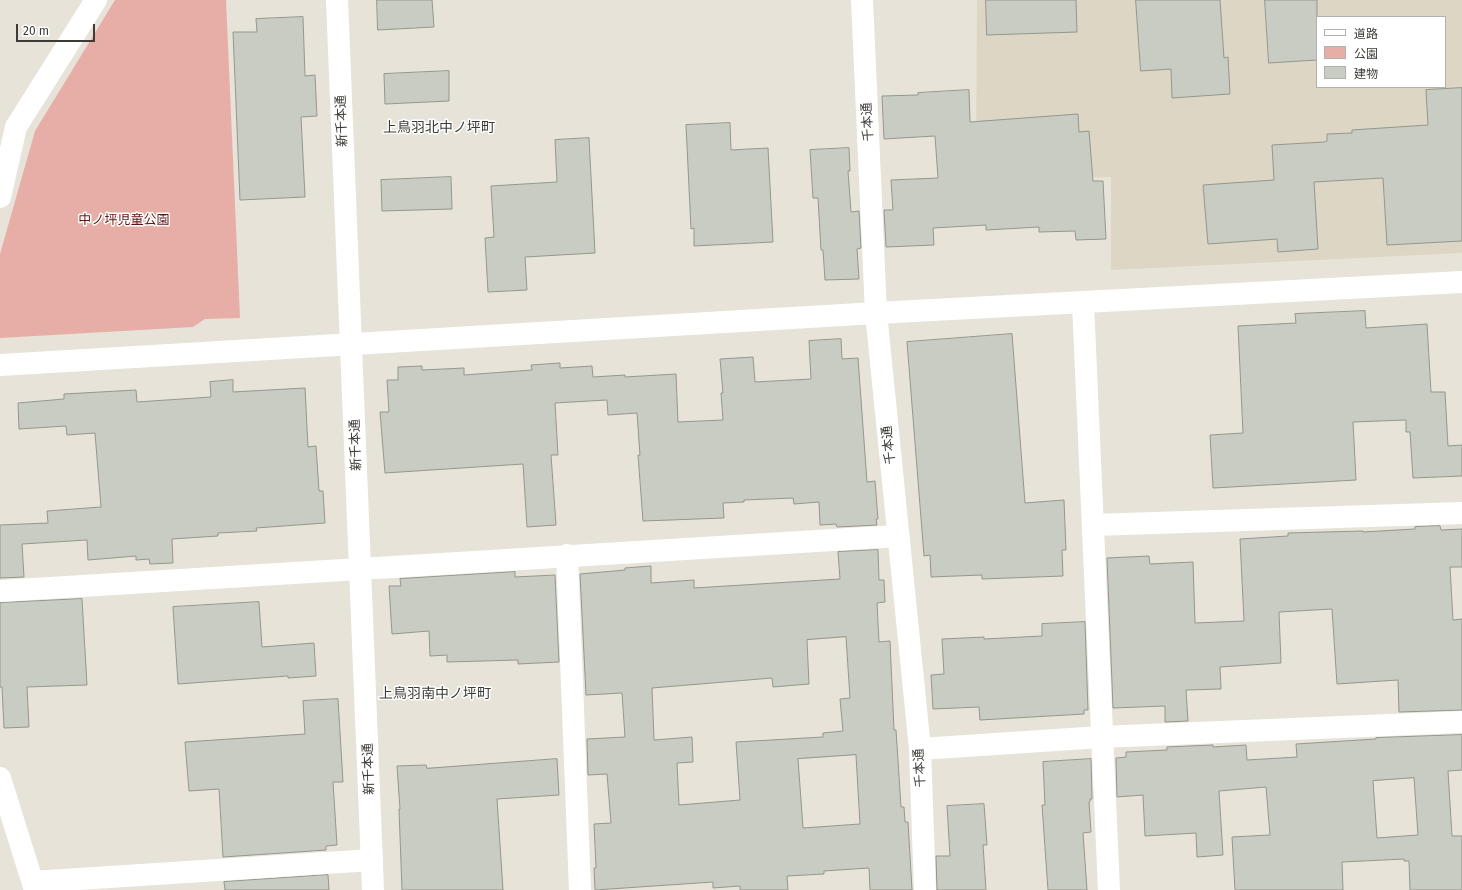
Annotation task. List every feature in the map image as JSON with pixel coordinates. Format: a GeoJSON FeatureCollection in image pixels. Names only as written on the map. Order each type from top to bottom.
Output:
{"type":"FeatureCollection","features":[{"type":"Feature","properties":{"kind":"street"},"geometry":{"type":"LineString","coordinates":[[0,197],[16,127],[96,0]]}},
{"type":"Feature","properties":{"kind":"street","name":"新千本通"},"geometry":{"type":"LineString","coordinates":[[337,0],[374,890]]}},
{"type":"Feature","properties":{"kind":"street","name":"千本通"},"geometry":{"type":"LineString","coordinates":[[862,0],[876,313],[920,749],[925,890]]}},
{"type":"Feature","properties":{"kind":"street"},"geometry":{"type":"LineString","coordinates":[[0,365],[876,313],[1462,282]]}},
{"type":"Feature","properties":{"kind":"street"},"geometry":{"type":"LineString","coordinates":[[1083,303],[1108,890]]}},
{"type":"Feature","properties":{"kind":"street"},"geometry":{"type":"LineString","coordinates":[[1093,525],[1462,512]]}},
{"type":"Feature","properties":{"kind":"street"},"geometry":{"type":"LineString","coordinates":[[0,590],[898,536]]}},
{"type":"Feature","properties":{"kind":"street"},"geometry":{"type":"LineString","coordinates":[[567,555],[580,890]]}},
{"type":"Feature","properties":{"kind":"street"},"geometry":{"type":"LineString","coordinates":[[920,749],[1101,736],[1462,722]]}},
{"type":"Feature","properties":{"kind":"street"},"geometry":{"type":"LineString","coordinates":[[0,778],[34,886],[372,860]]}},
{"type":"Feature","properties":{"kind":"shaded area"},"geometry":{"type":"Polygon","coordinates":[[[977,0],[1462,0],[1462,253],[1111,270],[1111,177],[976,180],[977,0]]]}},
{"type":"Feature","properties":{"kind":"green space","name":"中ノ坪児童公園"},"geometry":{"type":"Polygon","coordinates":[[[115,0],[226,0],[240,318],[205,319],[193,327],[0,338],[0,254],[35,131],[115,0]]]}},
{"type":"Feature","properties":{"kind":"building"},"geometry":{"type":"Polygon","coordinates":[[[377,0],[432,0],[434,27],[378,30],[377,0]]]}},
{"type":"Feature","properties":{"kind":"building"},"geometry":{"type":"Polygon","coordinates":[[[986,0],[1076,0],[1077,32],[987,35],[986,0]]]}},
{"type":"Feature","properties":{"kind":"building"},"geometry":{"type":"Polygon","coordinates":[[[1136,0],[1220,0],[1224,58],[1228,57],[1230,94],[1172,98],[1171,69],[1141,71],[1136,0]]]}},
{"type":"Feature","properties":{"kind":"building"},"geometry":{"type":"Polygon","coordinates":[[[1265,0],[1317,0],[1316,60],[1269,63],[1265,0]]]}},
{"type":"Feature","properties":{"kind":"building"},"geometry":{"type":"Polygon","coordinates":[[[303,17],[305,76],[315,75],[317,116],[301,117],[305,197],[240,200],[233,32],[257,32],[256,19],[303,17]]]}},
{"type":"Feature","properties":{"kind":"building"},"geometry":{"type":"Polygon","coordinates":[[[449,71],[449,101],[385,104],[384,74],[449,71]]]}},
{"type":"Feature","properties":{"kind":"building"},"geometry":{"type":"Polygon","coordinates":[[[1462,88],[1462,241],[1387,245],[1383,178],[1314,182],[1318,249],[1278,252],[1277,239],[1208,244],[1203,185],[1274,180],[1272,145],[1324,142],[1327,141],[1327,134],[1352,133],[1352,130],[1428,125],[1426,90],[1462,88]]]}},
{"type":"Feature","properties":{"kind":"building"},"geometry":{"type":"Polygon","coordinates":[[[969,90],[970,122],[1078,114],[1079,132],[1089,131],[1093,181],[1103,181],[1106,239],[1076,240],[1075,231],[1039,232],[1039,227],[986,230],[986,225],[933,228],[934,245],[886,247],[884,210],[893,210],[891,180],[938,178],[935,136],[884,139],[882,96],[918,95],[918,93],[969,90]]]}},
{"type":"Feature","properties":{"kind":"building"},"geometry":{"type":"Polygon","coordinates":[[[730,123],[731,150],[768,148],[773,242],[694,246],[694,228],[691,229],[686,125],[730,123]]]}},
{"type":"Feature","properties":{"kind":"building"},"geometry":{"type":"Polygon","coordinates":[[[589,138],[595,253],[525,257],[527,290],[488,292],[485,238],[494,237],[491,186],[557,182],[555,140],[589,138]]]}},
{"type":"Feature","properties":{"kind":"building"},"geometry":{"type":"Polygon","coordinates":[[[849,148],[850,171],[848,171],[851,212],[859,211],[861,248],[857,249],[859,279],[825,280],[823,250],[821,250],[818,198],[813,198],[810,150],[849,148]]]}},
{"type":"Feature","properties":{"kind":"building"},"geometry":{"type":"Polygon","coordinates":[[[451,177],[452,209],[382,211],[381,180],[451,177]]]}},
{"type":"Feature","properties":{"kind":"building"},"geometry":{"type":"Polygon","coordinates":[[[1365,311],[1366,328],[1427,324],[1431,392],[1445,392],[1448,446],[1462,445],[1462,476],[1413,478],[1410,432],[1406,432],[1406,420],[1353,422],[1356,480],[1213,488],[1210,435],[1243,433],[1238,326],[1296,323],[1295,314],[1365,311]]]}},
{"type":"Feature","properties":{"kind":"building"},"geometry":{"type":"Polygon","coordinates":[[[1012,334],[1025,503],[1064,500],[1066,550],[1062,550],[1063,576],[982,579],[982,575],[931,577],[930,555],[924,556],[907,342],[1012,334]]]}},
{"type":"Feature","properties":{"kind":"building"},"geometry":{"type":"Polygon","coordinates":[[[841,339],[842,359],[858,358],[867,482],[875,481],[878,519],[876,519],[877,525],[837,527],[836,524],[820,525],[819,502],[794,504],[793,498],[744,500],[744,502],[723,503],[724,518],[643,521],[638,455],[640,455],[637,413],[608,415],[607,400],[555,403],[558,455],[551,455],[556,525],[527,527],[523,464],[385,473],[380,412],[389,412],[387,380],[398,380],[398,367],[422,366],[422,370],[464,368],[464,375],[532,370],[531,365],[560,363],[560,368],[592,366],[593,377],[676,374],[678,422],[723,420],[721,393],[723,393],[720,359],[753,357],[755,382],[811,379],[809,341],[841,339]]]}},
{"type":"Feature","properties":{"kind":"building"},"geometry":{"type":"Polygon","coordinates":[[[233,380],[233,392],[305,388],[308,447],[316,446],[319,491],[323,491],[325,523],[256,528],[257,531],[218,533],[218,536],[172,539],[173,563],[150,564],[149,559],[136,560],[136,556],[88,560],[87,540],[22,544],[24,577],[0,578],[0,525],[48,523],[47,511],[101,507],[95,433],[67,435],[66,426],[19,429],[18,403],[64,399],[64,394],[136,390],[137,402],[211,397],[210,382],[233,380]]]}},
{"type":"Feature","properties":{"kind":"building"},"geometry":{"type":"Polygon","coordinates":[[[1440,526],[1441,530],[1462,529],[1462,567],[1450,567],[1453,620],[1462,619],[1462,710],[1399,712],[1398,680],[1337,684],[1332,609],[1279,612],[1281,663],[1220,667],[1221,689],[1186,690],[1188,721],[1165,722],[1165,706],[1113,708],[1107,558],[1149,556],[1150,564],[1193,562],[1195,623],[1244,621],[1240,539],[1288,536],[1288,533],[1363,532],[1440,526]]]}},
{"type":"Feature","properties":{"kind":"building"},"geometry":{"type":"Polygon","coordinates":[[[878,550],[879,580],[884,580],[885,602],[877,603],[879,642],[890,641],[894,730],[896,730],[901,807],[904,807],[905,822],[908,822],[912,890],[870,890],[869,868],[824,871],[824,874],[787,876],[788,890],[740,890],[740,886],[713,888],[713,882],[595,890],[594,868],[596,868],[594,824],[611,823],[607,774],[588,775],[587,739],[625,737],[622,693],[586,695],[580,574],[651,566],[651,583],[694,580],[694,588],[840,579],[838,552],[878,550]],[[846,637],[807,640],[809,684],[773,687],[772,678],[652,688],[654,740],[692,737],[693,762],[677,763],[679,805],[740,800],[736,742],[823,737],[823,733],[843,731],[840,699],[850,698],[846,637]],[[856,755],[798,759],[803,828],[860,824],[856,755]]]}},
{"type":"Feature","properties":{"kind":"building"},"geometry":{"type":"Polygon","coordinates":[[[515,572],[515,577],[555,575],[559,662],[518,664],[518,660],[447,662],[447,655],[430,656],[429,631],[392,634],[389,586],[401,586],[400,579],[515,572]]]}},
{"type":"Feature","properties":{"kind":"building"},"geometry":{"type":"Polygon","coordinates":[[[82,599],[87,685],[27,687],[29,727],[4,728],[2,687],[0,687],[0,603],[82,599]]]}},
{"type":"Feature","properties":{"kind":"building"},"geometry":{"type":"Polygon","coordinates":[[[259,602],[262,647],[314,643],[316,676],[288,678],[288,676],[178,684],[173,607],[259,602]]]}},
{"type":"Feature","properties":{"kind":"building"},"geometry":{"type":"Polygon","coordinates":[[[1085,622],[1088,710],[1084,710],[1084,714],[980,720],[979,707],[933,709],[931,675],[944,674],[942,639],[984,637],[984,639],[1042,636],[1042,624],[1085,622]]]}},
{"type":"Feature","properties":{"kind":"building"},"geometry":{"type":"Polygon","coordinates":[[[338,699],[343,782],[333,782],[337,845],[326,846],[326,850],[223,857],[219,789],[189,791],[185,742],[305,734],[303,701],[338,699]]]}},
{"type":"Feature","properties":{"kind":"building"},"geometry":{"type":"Polygon","coordinates":[[[1462,735],[1462,770],[1448,771],[1452,836],[1462,836],[1462,890],[1410,890],[1409,861],[1404,861],[1404,859],[1342,862],[1343,890],[1235,890],[1232,837],[1270,835],[1266,787],[1219,791],[1223,855],[1197,857],[1196,833],[1145,836],[1143,795],[1117,797],[1116,758],[1126,757],[1126,752],[1167,750],[1167,747],[1246,745],[1247,760],[1297,757],[1296,744],[1376,738],[1462,735]],[[1414,778],[1373,781],[1377,838],[1418,835],[1414,778]]]}},
{"type":"Feature","properties":{"kind":"building"},"geometry":{"type":"Polygon","coordinates":[[[557,759],[559,795],[497,799],[503,890],[402,890],[400,809],[397,766],[426,765],[427,768],[557,759]]]}},
{"type":"Feature","properties":{"kind":"building"},"geometry":{"type":"Polygon","coordinates":[[[1091,759],[1092,799],[1090,799],[1089,802],[1091,832],[1083,833],[1087,890],[1048,890],[1042,805],[1045,805],[1043,762],[1091,759]]]}},
{"type":"Feature","properties":{"kind":"building"},"geometry":{"type":"Polygon","coordinates":[[[984,804],[987,845],[983,845],[986,890],[937,890],[936,856],[950,856],[947,806],[984,804]]]}},
{"type":"Feature","properties":{"kind":"building"},"geometry":{"type":"Polygon","coordinates":[[[328,875],[329,890],[225,890],[224,882],[328,875]]]}},
{"type":"Feature","properties":{"kind":"district","name":"上鳥羽北中ノ坪町"},"geometry":{"type":"Point","coordinates":[439,128]}},
{"type":"Feature","properties":{"kind":"district","name":"上鳥羽南中ノ坪町"},"geometry":{"type":"Point","coordinates":[435,694]}}]}
